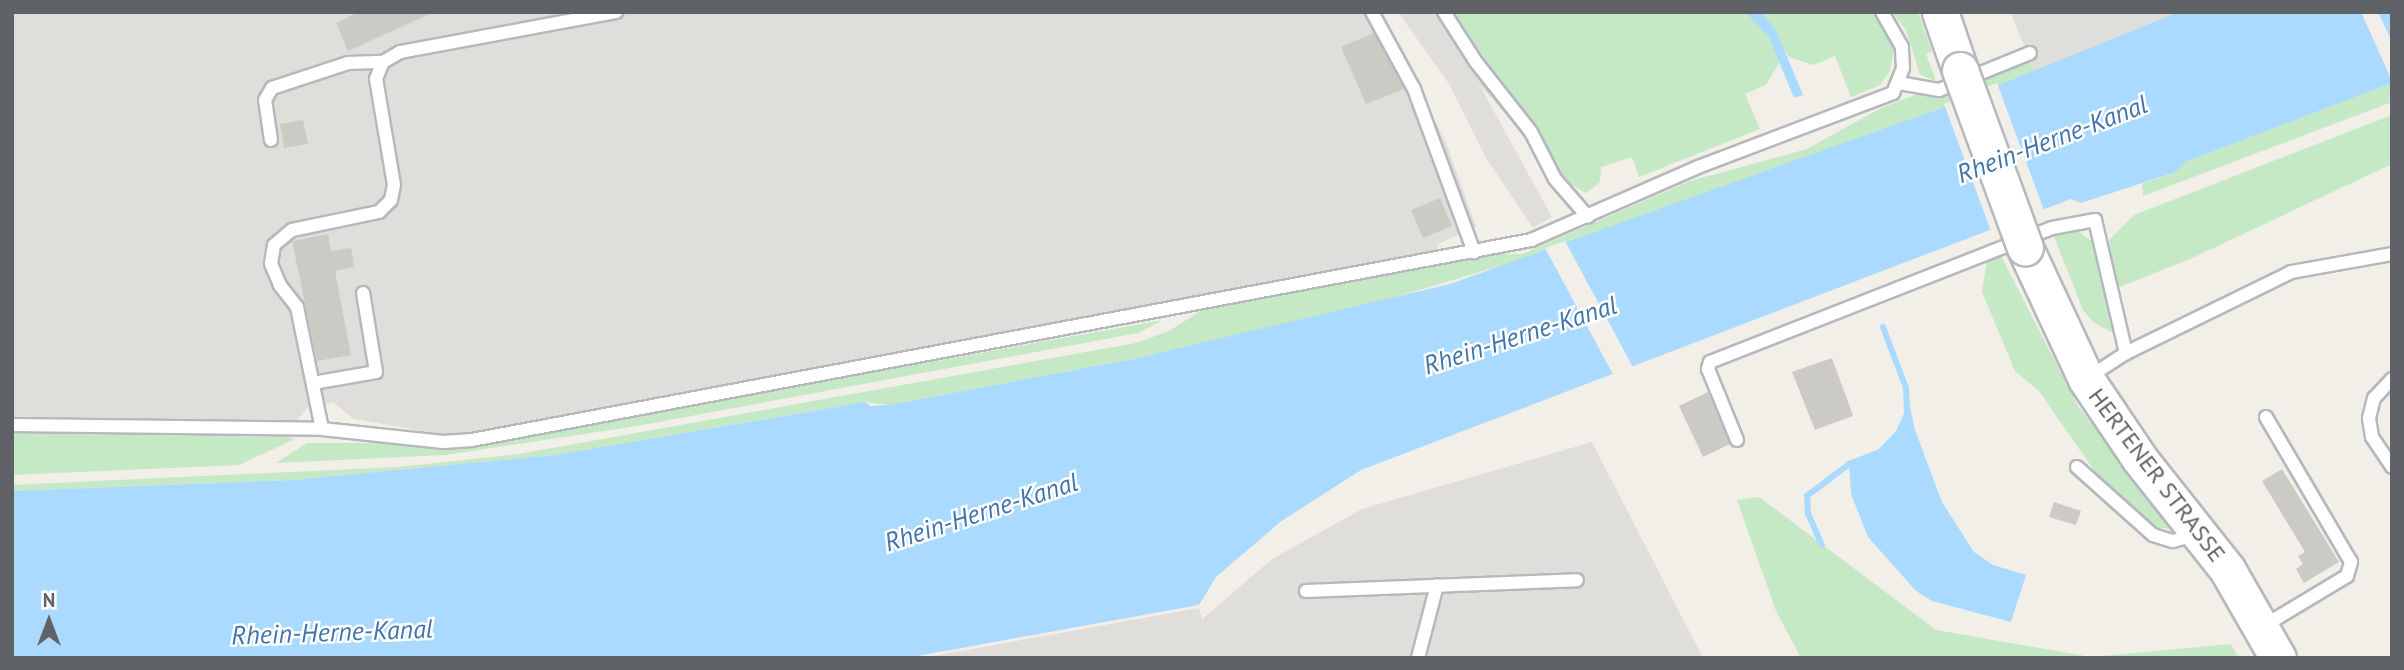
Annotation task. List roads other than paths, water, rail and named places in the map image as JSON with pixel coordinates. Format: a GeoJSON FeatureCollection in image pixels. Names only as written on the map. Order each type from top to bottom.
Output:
{"type":"FeatureCollection","features":[{"type":"Feature","properties":{"kind":"main road","name":"HERTENER STRASSE"},"geometry":{"type":"LineString","coordinates":[[1940,12],[2025,248],[2086,379],[2139,458],[2200,533],[2278,658]]}},
{"type":"Feature","properties":{"kind":"lane"},"geometry":{"type":"LineString","coordinates":[[271,140],[265,100],[272,88],[348,63],[383,62],[400,52],[616,12]]}},
{"type":"Feature","properties":{"kind":"lane"},"geometry":{"type":"LineString","coordinates":[[1372,12],[1414,89],[1474,252]]}},
{"type":"Feature","properties":{"kind":"lane"},"geometry":{"type":"LineString","coordinates":[[1444,12],[1476,62],[1531,132],[1555,179],[1588,217]]}},
{"type":"Feature","properties":{"kind":"lane"},"geometry":{"type":"LineString","coordinates":[[12,425],[322,429],[443,442],[471,440],[1531,240],[1698,167],[1870,104],[1893,93],[1899,83],[1902,47],[1882,12]]}},
{"type":"Feature","properties":{"kind":"lane"},"geometry":{"type":"LineString","coordinates":[[1899,83],[1939,90],[2030,53]]}},
{"type":"Feature","properties":{"kind":"lane"},"geometry":{"type":"LineString","coordinates":[[322,429],[297,307],[280,285],[271,264],[274,244],[292,230],[379,212],[391,200],[394,185],[376,79],[383,62]]}},
{"type":"Feature","properties":{"kind":"lane"},"geometry":{"type":"LineString","coordinates":[[1737,440],[1708,369],[1710,362],[2052,228],[2095,220],[2126,353]]}},
{"type":"Feature","properties":{"kind":"lane"},"geometry":{"type":"LineString","coordinates":[[2086,379],[2126,353],[2291,272],[2392,254]]}},
{"type":"Feature","properties":{"kind":"lane"},"geometry":{"type":"LineString","coordinates":[[313,383],[376,372],[363,293]]}},
{"type":"Feature","properties":{"kind":"lane"},"geometry":{"type":"LineString","coordinates":[[2392,379],[2374,398],[2369,418],[2372,437],[2392,467]]}},
{"type":"Feature","properties":{"kind":"lane"},"geometry":{"type":"LineString","coordinates":[[2261,627],[2347,576],[2351,562],[2266,417]]}},
{"type":"Feature","properties":{"kind":"lane"},"geometry":{"type":"LineString","coordinates":[[2077,467],[2153,536],[2173,541],[2200,533]]}},
{"type":"Feature","properties":{"kind":"lane"},"geometry":{"type":"LineString","coordinates":[[1306,591],[1577,580]]}},
{"type":"Feature","properties":{"kind":"lane"},"geometry":{"type":"LineString","coordinates":[[1418,658],[1437,586]]}},
{"type":"Feature","properties":{"kind":"water"},"geometry":{"type":"Polygon","coordinates":[[[1745,12],[1761,12],[1776,30],[1803,95],[1794,98],[1769,37],[1745,12]]]}},
{"type":"Feature","properties":{"kind":"water","name":"Rhein-Herne-Kanal"},"geometry":{"type":"Polygon","coordinates":[[[2178,12],[2392,12],[2392,83],[2185,162],[2176,172],[2081,203],[2071,199],[1361,470],[1280,522],[1216,577],[1199,605],[906,658],[12,658],[12,491],[292,480],[556,455],[865,402],[870,406],[889,405],[1133,359],[1450,284],[1950,105],[2178,12]]]}},
{"type":"Feature","properties":{"kind":"water"},"geometry":{"type":"Polygon","coordinates":[[[1906,388],[1915,430],[1942,502],[1974,552],[1993,565],[2026,575],[2011,622],[1932,601],[1916,591],[1868,537],[1851,494],[1849,464],[1880,452],[1899,432],[1907,414],[1906,388]]]}},
{"type":"Feature","properties":{"kind":"waterway"},"geometry":{"type":"LineString","coordinates":[[1822,545],[1808,514],[1807,496],[1849,464],[1880,452],[1899,432],[1907,414],[1906,388],[1883,327]]}}]}
